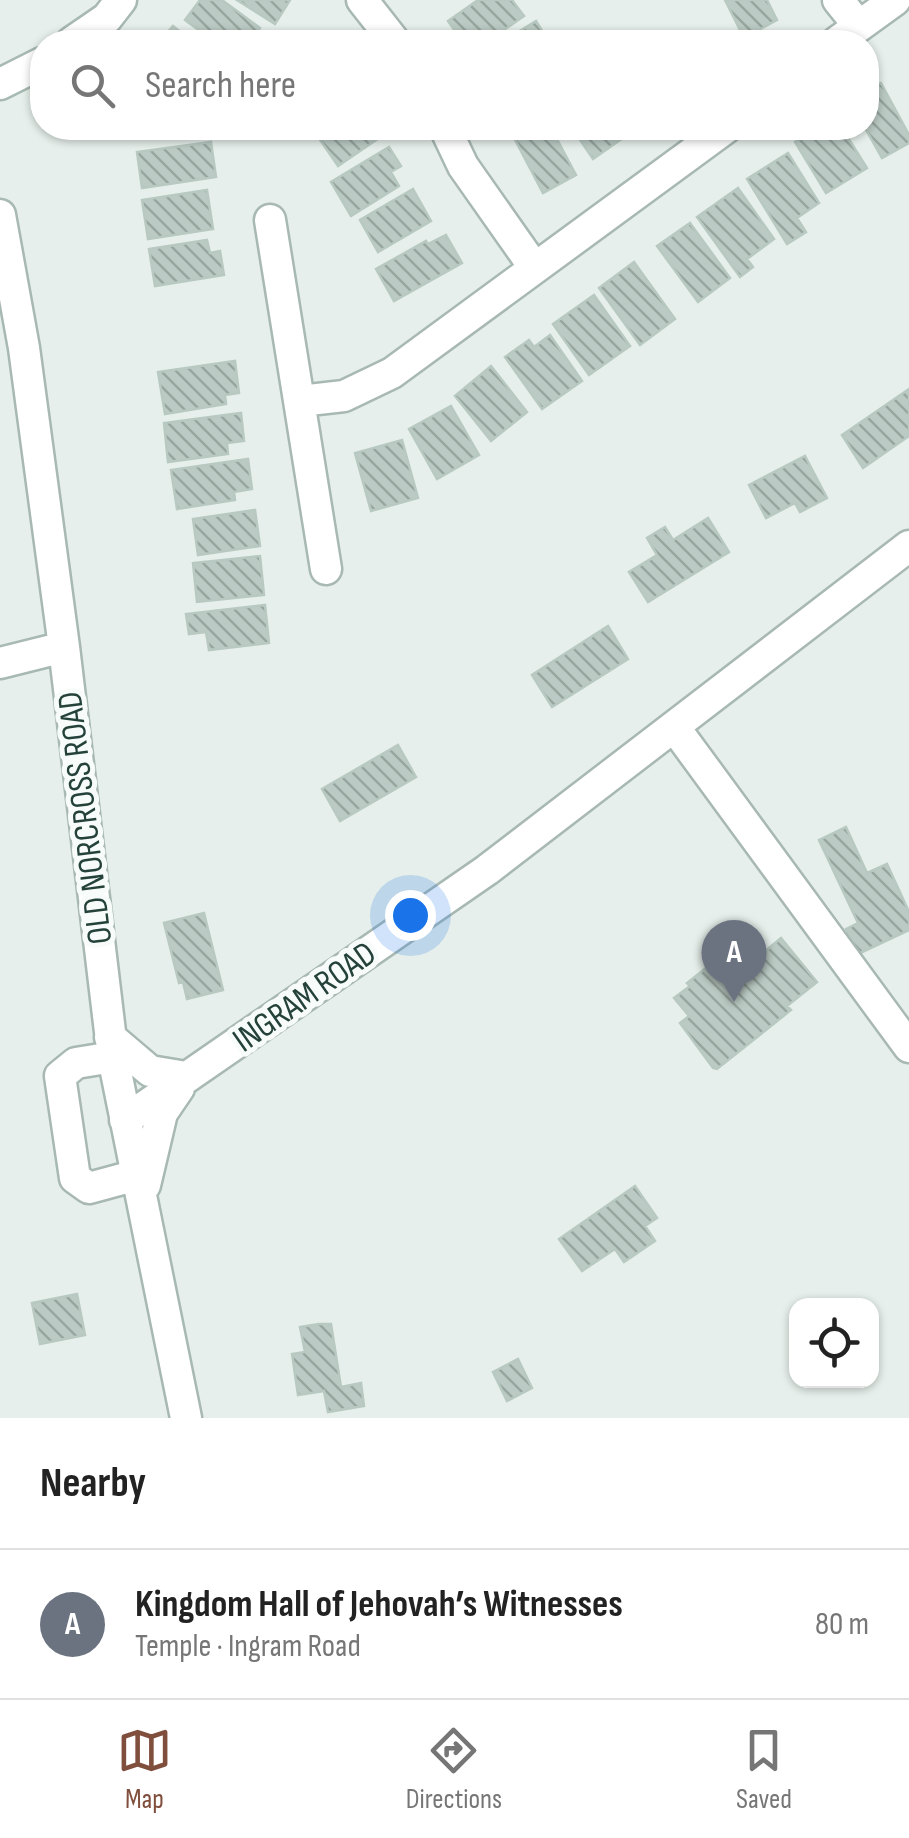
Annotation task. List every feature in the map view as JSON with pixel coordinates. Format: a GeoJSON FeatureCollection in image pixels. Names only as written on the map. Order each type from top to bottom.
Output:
{"type":"FeatureCollection","features":[{"type":"Feature","properties":{"kind":"street"},"geometry":{"type":"LineString","coordinates":[[90,30],[107,18],[121,0]]}},
{"type":"Feature","properties":{"kind":"street"},"geometry":{"type":"LineString","coordinates":[[362,0],[386,30]]}},
{"type":"Feature","properties":{"kind":"street"},"geometry":{"type":"LineString","coordinates":[[838,0],[847,30]]}},
{"type":"Feature","properties":{"kind":"street"},"geometry":{"type":"LineString","coordinates":[[853,30],[894,0]]}},
{"type":"Feature","properties":{"kind":"street"},"geometry":{"type":"LineString","coordinates":[[0,84],[30,70]]}},
{"type":"Feature","properties":{"kind":"street"},"geometry":{"type":"LineString","coordinates":[[450,140],[462,166],[534,267]]}},
{"type":"Feature","properties":{"kind":"street"},"geometry":{"type":"LineString","coordinates":[[300,401],[344,396],[392,373],[709,140]]}},
{"type":"Feature","properties":{"kind":"street","name":"OLD NORCROSS ROAD"},"geometry":{"type":"LineString","coordinates":[[0,216],[24,348],[112,1047],[186,1418]]}},
{"type":"Feature","properties":{"kind":"street"},"geometry":{"type":"LineString","coordinates":[[270,220],[326,569]]}},
{"type":"Feature","properties":{"kind":"street","name":"INGRAM ROAD"},"geometry":{"type":"LineString","coordinates":[[125,1120],[487,870],[909,546]]}},
{"type":"Feature","properties":{"kind":"street"},"geometry":{"type":"LineString","coordinates":[[0,663],[64,647]]}},
{"type":"Feature","properties":{"kind":"street"},"geometry":{"type":"LineString","coordinates":[[675,728],[909,1047]]}},
{"type":"Feature","properties":{"kind":"street"},"geometry":{"type":"LineString","coordinates":[[112,1047],[150,1071],[186,1078],[162,1113],[139,1189],[89,1188],[76,1178],[60,1076],[76,1063],[112,1047]]}},
{"type":"Feature","properties":{"kind":"building"},"geometry":{"type":"Polygon","coordinates":[[[200,0],[222,0],[260,28],[199,30],[185,20],[200,0]]]}},
{"type":"Feature","properties":{"kind":"building"},"geometry":{"type":"Polygon","coordinates":[[[237,0],[290,0],[275,24],[237,0]]]}},
{"type":"Feature","properties":{"kind":"building"},"geometry":{"type":"Polygon","coordinates":[[[478,0],[512,0],[524,16],[504,30],[454,30],[448,21],[478,0]]]}},
{"type":"Feature","properties":{"kind":"building"},"geometry":{"type":"Polygon","coordinates":[[[725,0],[767,0],[777,20],[759,30],[740,30],[725,0]]]}},
{"type":"Feature","properties":{"kind":"building"},"geometry":{"type":"Polygon","coordinates":[[[536,21],[542,30],[521,30],[536,21]]]}},
{"type":"Feature","properties":{"kind":"building"},"geometry":{"type":"Polygon","coordinates":[[[879,84],[909,135],[909,143],[882,158],[872,140],[879,140],[879,84]]]}},
{"type":"Feature","properties":{"kind":"building"},"geometry":{"type":"Polygon","coordinates":[[[320,140],[376,140],[338,166],[320,140]]]}},
{"type":"Feature","properties":{"kind":"building"},"geometry":{"type":"Polygon","coordinates":[[[515,140],[557,140],[576,175],[543,193],[515,140]]]}},
{"type":"Feature","properties":{"kind":"building"},"geometry":{"type":"Polygon","coordinates":[[[580,140],[620,140],[593,159],[580,140]]]}},
{"type":"Feature","properties":{"kind":"building"},"geometry":{"type":"Polygon","coordinates":[[[850,140],[867,168],[826,193],[795,142],[850,140]]]}},
{"type":"Feature","properties":{"kind":"building"},"geometry":{"type":"Polygon","coordinates":[[[211,142],[216,177],[142,188],[137,152],[211,142]]]}},
{"type":"Feature","properties":{"kind":"building"},"geometry":{"type":"Polygon","coordinates":[[[389,147],[401,166],[391,172],[399,186],[351,216],[331,182],[389,147]]]}},
{"type":"Feature","properties":{"kind":"building"},"geometry":{"type":"Polygon","coordinates":[[[788,153],[819,203],[797,218],[806,232],[787,244],[747,179],[788,153]]]}},
{"type":"Feature","properties":{"kind":"building"},"geometry":{"type":"Polygon","coordinates":[[[738,188],[774,239],[747,259],[753,267],[740,277],[697,217],[738,188]]]}},
{"type":"Feature","properties":{"kind":"building"},"geometry":{"type":"Polygon","coordinates":[[[413,189],[431,221],[378,252],[360,220],[413,189]]]}},
{"type":"Feature","properties":{"kind":"building"},"geometry":{"type":"Polygon","coordinates":[[[207,190],[213,229],[148,239],[142,200],[207,190]]]}},
{"type":"Feature","properties":{"kind":"building"},"geometry":{"type":"Polygon","coordinates":[[[690,223],[730,278],[698,302],[657,246],[690,223]]]}},
{"type":"Feature","properties":{"kind":"building"},"geometry":{"type":"Polygon","coordinates":[[[446,235],[462,263],[394,301],[376,269],[426,241],[428,244],[446,235]]]}},
{"type":"Feature","properties":{"kind":"building"},"geometry":{"type":"Polygon","coordinates":[[[207,240],[210,253],[220,251],[224,275],[155,286],[149,249],[207,240]]]}},
{"type":"Feature","properties":{"kind":"building"},"geometry":{"type":"Polygon","coordinates":[[[634,262],[675,319],[640,345],[599,288],[634,262]]]}},
{"type":"Feature","properties":{"kind":"building"},"geometry":{"type":"Polygon","coordinates":[[[594,295],[630,346],[589,375],[553,324],[594,295]]]}},
{"type":"Feature","properties":{"kind":"building"},"geometry":{"type":"Polygon","coordinates":[[[550,335],[582,381],[542,409],[505,357],[529,340],[534,347],[550,335]]]}},
{"type":"Feature","properties":{"kind":"building"},"geometry":{"type":"Polygon","coordinates":[[[235,361],[239,393],[225,395],[226,404],[165,414],[158,372],[235,361]]]}},
{"type":"Feature","properties":{"kind":"building"},"geometry":{"type":"Polygon","coordinates":[[[491,366],[527,412],[491,441],[455,396],[491,366]]]}},
{"type":"Feature","properties":{"kind":"building"},"geometry":{"type":"Polygon","coordinates":[[[909,389],[909,436],[863,468],[842,435],[909,389]]]}},
{"type":"Feature","properties":{"kind":"building"},"geometry":{"type":"Polygon","coordinates":[[[451,406],[479,455],[437,479],[409,429],[451,406]]]}},
{"type":"Feature","properties":{"kind":"building"},"geometry":{"type":"Polygon","coordinates":[[[241,413],[244,441],[227,443],[228,454],[168,462],[164,423],[241,413]]]}},
{"type":"Feature","properties":{"kind":"building"},"geometry":{"type":"Polygon","coordinates":[[[402,440],[418,498],[371,511],[355,453],[402,440]]]}},
{"type":"Feature","properties":{"kind":"building"},"geometry":{"type":"Polygon","coordinates":[[[805,456],[827,498],[800,512],[795,503],[766,518],[749,485],[805,456]]]}},
{"type":"Feature","properties":{"kind":"building"},"geometry":{"type":"Polygon","coordinates":[[[248,459],[252,489],[234,492],[235,500],[177,509],[171,470],[248,459]]]}},
{"type":"Feature","properties":{"kind":"building"},"geometry":{"type":"Polygon","coordinates":[[[255,510],[260,546],[198,555],[193,519],[255,510]]]}},
{"type":"Feature","properties":{"kind":"building"},"geometry":{"type":"Polygon","coordinates":[[[708,518],[729,552],[648,602],[629,572],[657,555],[647,538],[665,527],[673,540],[708,518]]]}},
{"type":"Feature","properties":{"kind":"building"},"geometry":{"type":"Polygon","coordinates":[[[260,556],[264,595],[197,602],[193,563],[260,556]]]}},
{"type":"Feature","properties":{"kind":"building"},"geometry":{"type":"Polygon","coordinates":[[[265,605],[269,643],[209,650],[206,632],[189,634],[186,614],[265,605]]]}},
{"type":"Feature","properties":{"kind":"building"},"geometry":{"type":"Polygon","coordinates":[[[608,626],[628,659],[552,707],[532,675],[608,626]]]}},
{"type":"Feature","properties":{"kind":"building"},"geometry":{"type":"Polygon","coordinates":[[[398,745],[416,777],[340,821],[322,789],[398,745]]]}},
{"type":"Feature","properties":{"kind":"building"},"geometry":{"type":"Polygon","coordinates":[[[846,827],[867,873],[887,864],[909,912],[909,930],[858,954],[846,929],[858,923],[819,840],[846,827]]]}},
{"type":"Feature","properties":{"kind":"building"},"geometry":{"type":"Polygon","coordinates":[[[204,913],[223,990],[187,999],[183,982],[179,983],[164,923],[204,913]]]}},
{"type":"Feature","properties":{"kind":"building"},"geometry":{"type":"Polygon","coordinates":[[[781,938],[817,982],[787,1006],[791,1010],[717,1069],[713,1068],[680,1023],[689,1016],[674,998],[727,951],[733,958],[743,949],[753,961],[781,938]]]}},
{"type":"Feature","properties":{"kind":"building"},"geometry":{"type":"Polygon","coordinates":[[[635,1186],[657,1218],[645,1226],[655,1241],[624,1262],[615,1249],[582,1271],[559,1239],[635,1186]]]}},
{"type":"Feature","properties":{"kind":"building"},"geometry":{"type":"Polygon","coordinates":[[[77,1294],[85,1335],[40,1344],[32,1303],[77,1294]]]}},
{"type":"Feature","properties":{"kind":"building"},"geometry":{"type":"Polygon","coordinates":[[[331,1324],[341,1387],[361,1383],[364,1406],[328,1412],[324,1391],[298,1395],[292,1354],[305,1352],[300,1327],[331,1324]]]}},
{"type":"Feature","properties":{"kind":"building"},"geometry":{"type":"Polygon","coordinates":[[[518,1359],[532,1388],[507,1401],[493,1372],[518,1359]]]}},
{"type":"Feature","properties":{"kind":"place","name":"Kingdom Hall of Jehovah’s Witnesses"},"geometry":{"type":"Point","coordinates":[734,1002]}}]}
